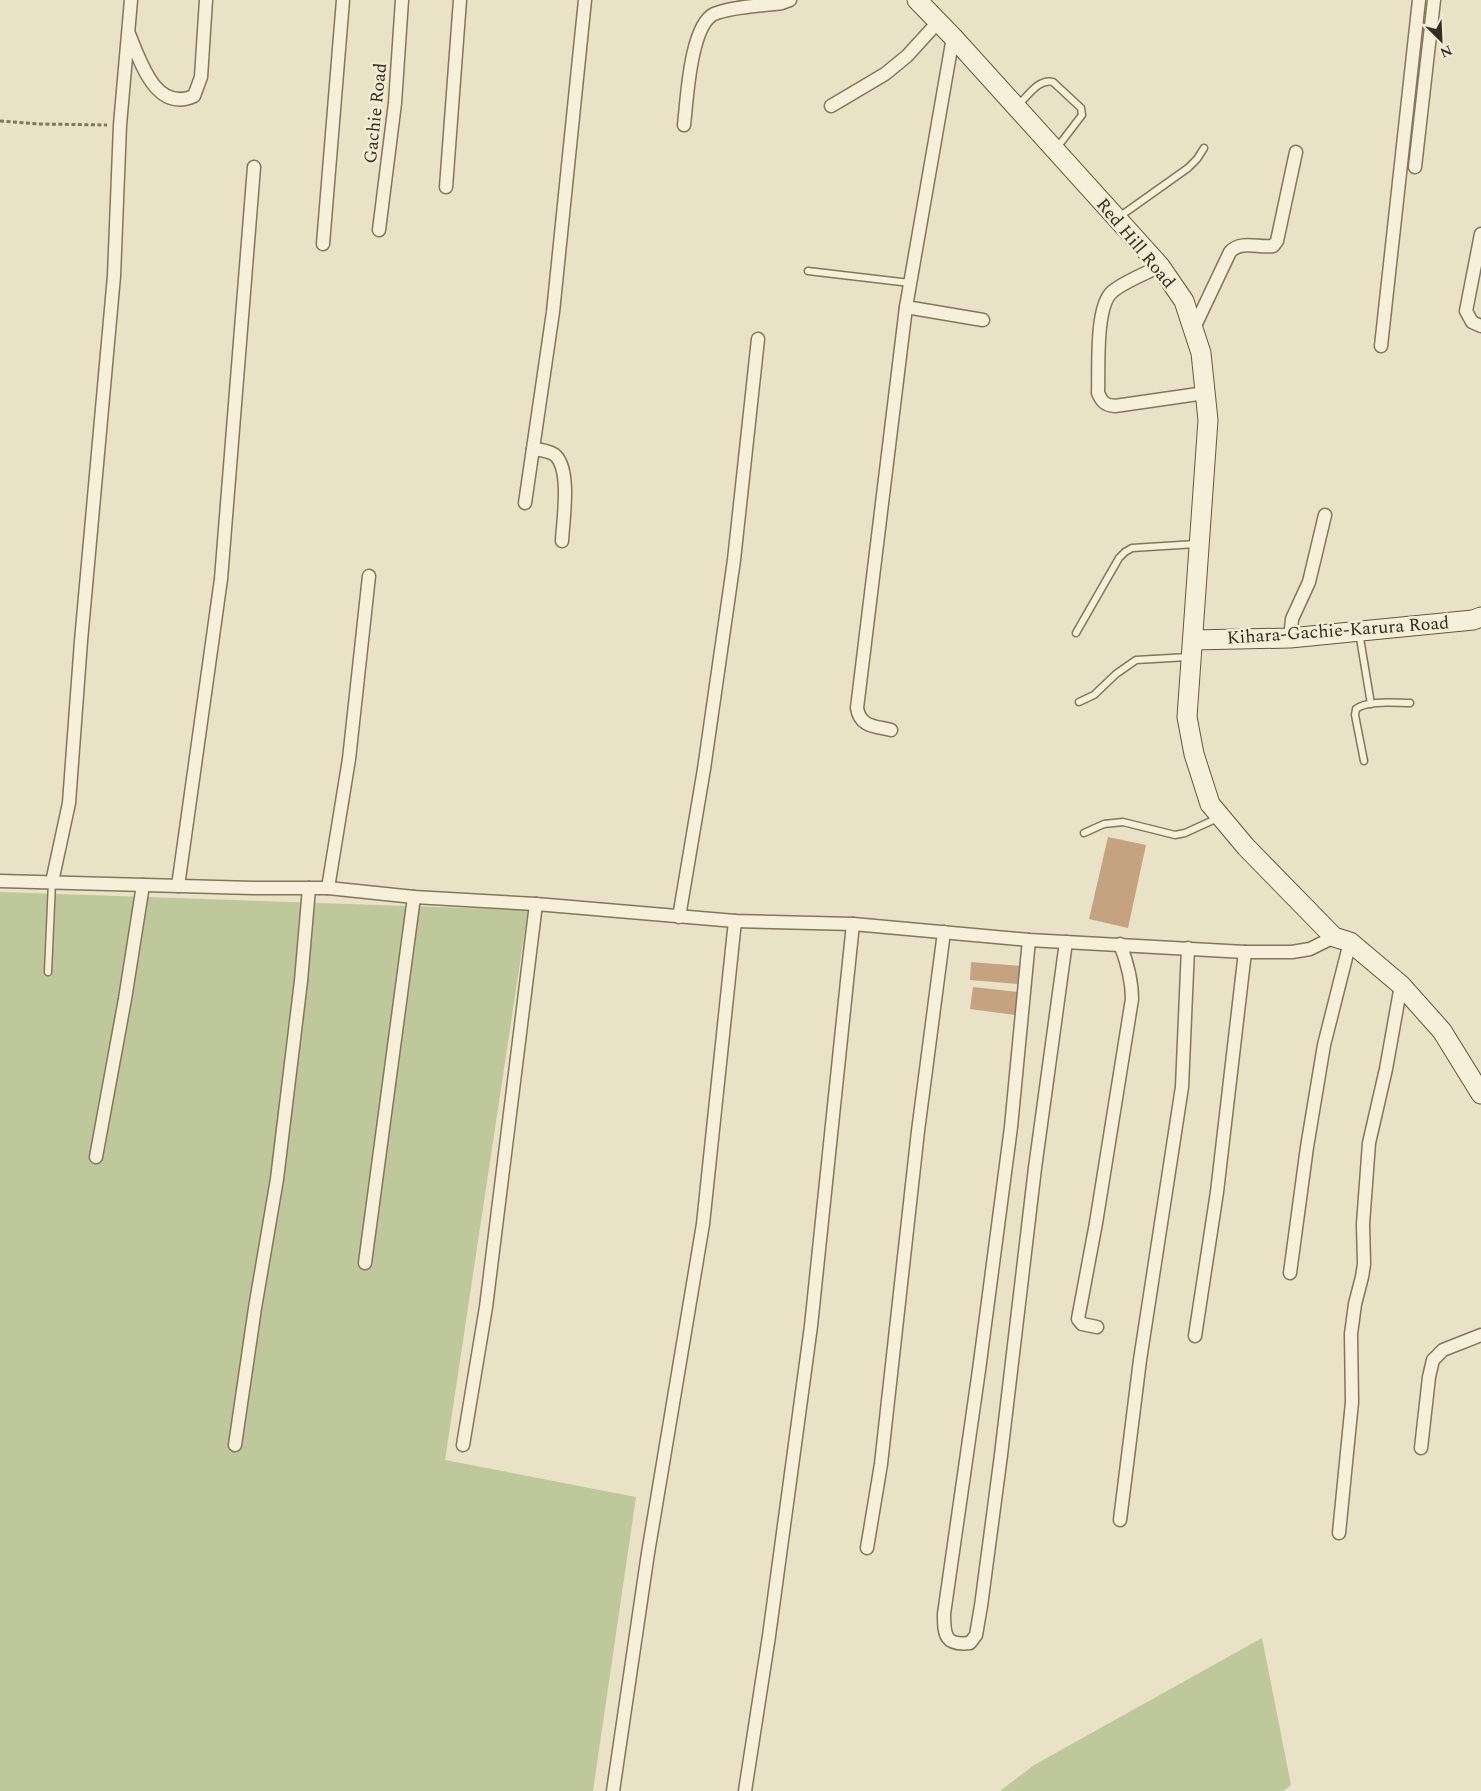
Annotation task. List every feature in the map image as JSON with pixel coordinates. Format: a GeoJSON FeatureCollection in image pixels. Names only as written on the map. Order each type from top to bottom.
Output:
{"type":"FeatureCollection","features":[{"type":"Feature","properties":{"kind":"street"},"geometry":{"type":"LineString","coordinates":[[52,882],[69,803],[78,695],[80,641],[114,276],[120,125],[131,0]]}},
{"type":"Feature","properties":{"kind":"street"},"geometry":{"type":"LineString","coordinates":[[128,31],[148,79],[159,91],[175,99],[186,99],[194,96],[201,77],[206,0]]}},
{"type":"Feature","properties":{"kind":"street"},"geometry":{"type":"LineString","coordinates":[[323,244],[343,0]]}},
{"type":"Feature","properties":{"kind":"street","name":"Gachie Road"},"geometry":{"type":"LineString","coordinates":[[379,230],[395,103],[402,0]]}},
{"type":"Feature","properties":{"kind":"street"},"geometry":{"type":"LineString","coordinates":[[446,187],[460,0]]}},
{"type":"Feature","properties":{"kind":"street"},"geometry":{"type":"LineString","coordinates":[[524,503],[553,312],[585,0]]}},
{"type":"Feature","properties":{"kind":"street"},"geometry":{"type":"LineString","coordinates":[[684,125],[696,42],[701,27],[707,19],[725,11],[782,3],[790,0]]}},
{"type":"Feature","properties":{"kind":"street","name":"Red Hill Road"},"geometry":{"type":"LineString","coordinates":[[917,0],[1118,218],[1160,266],[1184,301],[1201,353],[1208,420],[1187,717],[1194,754],[1210,804],[1246,847],[1342,940],[1401,985],[1442,1031],[1481,1094]]}},
{"type":"Feature","properties":{"kind":"street"},"geometry":{"type":"LineString","coordinates":[[1381,346],[1420,0]]}},
{"type":"Feature","properties":{"kind":"street"},"geometry":{"type":"LineString","coordinates":[[1415,168],[1434,0]]}},
{"type":"Feature","properties":{"kind":"street"},"geometry":{"type":"LineString","coordinates":[[831,106],[885,74],[907,56],[938,22]]}},
{"type":"Feature","properties":{"kind":"street"},"geometry":{"type":"LineString","coordinates":[[891,730],[864,723],[858,717],[857,708],[906,307],[953,37]]}},
{"type":"Feature","properties":{"kind":"street"},"geometry":{"type":"LineString","coordinates":[[1193,330],[1234,247],[1240,245],[1267,247],[1273,246],[1277,240],[1296,152]]}},
{"type":"Feature","properties":{"kind":"street"},"geometry":{"type":"LineString","coordinates":[[178,886],[221,579],[254,167]]}},
{"type":"Feature","properties":{"kind":"street"},"geometry":{"type":"LineString","coordinates":[[1481,234],[1466,311],[1468,318],[1472,322],[1481,326]]}},
{"type":"Feature","properties":{"kind":"street"},"geometry":{"type":"LineString","coordinates":[[1160,266],[1114,290],[1107,297],[1100,326],[1098,393],[1101,401],[1107,405],[1115,406],[1206,393]]}},
{"type":"Feature","properties":{"kind":"street"},"geometry":{"type":"LineString","coordinates":[[906,307],[982,320]]}},
{"type":"Feature","properties":{"kind":"street"},"geometry":{"type":"LineString","coordinates":[[679,917],[704,769],[734,560],[758,339]]}},
{"type":"Feature","properties":{"kind":"street"},"geometry":{"type":"LineString","coordinates":[[533,449],[547,451],[556,456],[565,475],[562,542]]}},
{"type":"Feature","properties":{"kind":"street"},"geometry":{"type":"LineString","coordinates":[[1290,638],[1292,620],[1309,582],[1325,515]]}},
{"type":"Feature","properties":{"kind":"street"},"geometry":{"type":"LineString","coordinates":[[328,888],[349,759],[369,576]]}},
{"type":"Feature","properties":{"kind":"street","name":"Kihara-Gachie-Karura Road"},"geometry":{"type":"LineString","coordinates":[[1193,648],[1474,620],[1481,617]]}},
{"type":"Feature","properties":{"kind":"street"},"geometry":{"type":"LineString","coordinates":[[0,880],[178,886],[328,888],[414,898],[536,904],[735,921],[853,924],[1029,940],[1245,952],[1310,950],[1342,940],[1307,1146],[1290,1273]]}},
{"type":"Feature","properties":{"kind":"street"},"geometry":{"type":"LineString","coordinates":[[96,1157],[143,885]]}},
{"type":"Feature","properties":{"kind":"street"},"geometry":{"type":"LineString","coordinates":[[235,1445],[255,1308],[278,1179],[301,981],[309,888]]}},
{"type":"Feature","properties":{"kind":"street"},"geometry":{"type":"LineString","coordinates":[[365,1264],[414,898]]}},
{"type":"Feature","properties":{"kind":"street"},"geometry":{"type":"LineString","coordinates":[[463,1445],[486,1307],[536,904]]}},
{"type":"Feature","properties":{"kind":"street"},"geometry":{"type":"LineString","coordinates":[[613,1791],[648,1553],[703,1224],[735,921]]}},
{"type":"Feature","properties":{"kind":"street"},"geometry":{"type":"LineString","coordinates":[[745,1791],[769,1636],[811,1326],[853,924]]}},
{"type":"Feature","properties":{"kind":"street"},"geometry":{"type":"LineString","coordinates":[[867,1548],[881,1464],[918,1131],[944,932]]}},
{"type":"Feature","properties":{"kind":"street"},"geometry":{"type":"LineString","coordinates":[[1029,940],[1011,1127],[944,1614],[944,1631],[947,1637],[952,1642],[962,1644],[970,1643],[976,1635],[981,1606],[1035,1168],[1066,942]]}},
{"type":"Feature","properties":{"kind":"street"},"geometry":{"type":"LineString","coordinates":[[1097,1327],[1082,1324],[1078,1319],[1096,1223],[1132,999],[1128,964],[1120,944]]}},
{"type":"Feature","properties":{"kind":"street"},"geometry":{"type":"LineString","coordinates":[[1120,1520],[1140,1360],[1182,1087],[1188,948]]}},
{"type":"Feature","properties":{"kind":"street"},"geometry":{"type":"LineString","coordinates":[[1195,1336],[1217,1192],[1245,952]]}},
{"type":"Feature","properties":{"kind":"street"},"geometry":{"type":"LineString","coordinates":[[1340,1533],[1352,1402],[1351,1334],[1354,1304],[1364,1264],[1363,1224],[1369,1143],[1386,1069],[1401,985]]}},
{"type":"Feature","properties":{"kind":"street"},"geometry":{"type":"LineString","coordinates":[[1421,1448],[1429,1377],[1433,1360],[1443,1350],[1481,1335]]}},
{"type":"Feature","properties":{"kind":"lane"},"geometry":{"type":"LineString","coordinates":[[1016,107],[1041,83],[1048,80],[1053,82],[1081,108],[1082,114],[1055,150]]}},
{"type":"Feature","properties":{"kind":"lane"},"geometry":{"type":"LineString","coordinates":[[1118,218],[1188,168],[1197,160],[1204,148]]}},
{"type":"Feature","properties":{"kind":"lane"},"geometry":{"type":"LineString","coordinates":[[808,271],[910,283]]}},
{"type":"Feature","properties":{"kind":"lane"},"geometry":{"type":"LineString","coordinates":[[1076,633],[1124,552],[1132,548],[1200,544]]}},
{"type":"Feature","properties":{"kind":"lane"},"geometry":{"type":"LineString","coordinates":[[1359,631],[1371,704]]}},
{"type":"Feature","properties":{"kind":"lane"},"geometry":{"type":"LineString","coordinates":[[1079,702],[1094,695],[1116,674],[1136,660],[1193,648]]}},
{"type":"Feature","properties":{"kind":"lane"},"geometry":{"type":"LineString","coordinates":[[1364,760],[1355,715],[1356,709],[1361,705],[1410,703]]}},
{"type":"Feature","properties":{"kind":"lane"},"geometry":{"type":"LineString","coordinates":[[1084,833],[1104,824],[1123,822],[1175,835],[1185,833],[1221,817]]}},
{"type":"Feature","properties":{"kind":"lane"},"geometry":{"type":"LineString","coordinates":[[48,972],[52,882]]}},
{"type":"Feature","properties":{"kind":"path"},"geometry":{"type":"LineString","coordinates":[[0,121],[40,124],[120,125]]}},
{"type":"Feature","properties":{"kind":"green space"},"geometry":{"type":"Polygon","coordinates":[[[0,892],[528,910],[445,1460],[636,1497],[593,1791],[0,1791],[0,892]]]}},
{"type":"Feature","properties":{"kind":"green space"},"geometry":{"type":"Polygon","coordinates":[[[1262,1638],[1291,1785],[1284,1791],[1000,1791],[1034,1765],[1262,1638]]]}},
{"type":"Feature","properties":{"kind":"building"},"geometry":{"type":"Polygon","coordinates":[[[1108,837],[1146,845],[1128,928],[1089,919],[1108,837]]]}},
{"type":"Feature","properties":{"kind":"building"},"geometry":{"type":"Polygon","coordinates":[[[971,962],[1021,966],[1019,984],[970,980],[971,962]]]}},
{"type":"Feature","properties":{"kind":"building"},"geometry":{"type":"Polygon","coordinates":[[[973,987],[1018,992],[1015,1015],[970,1009],[973,987]]]}}]}
